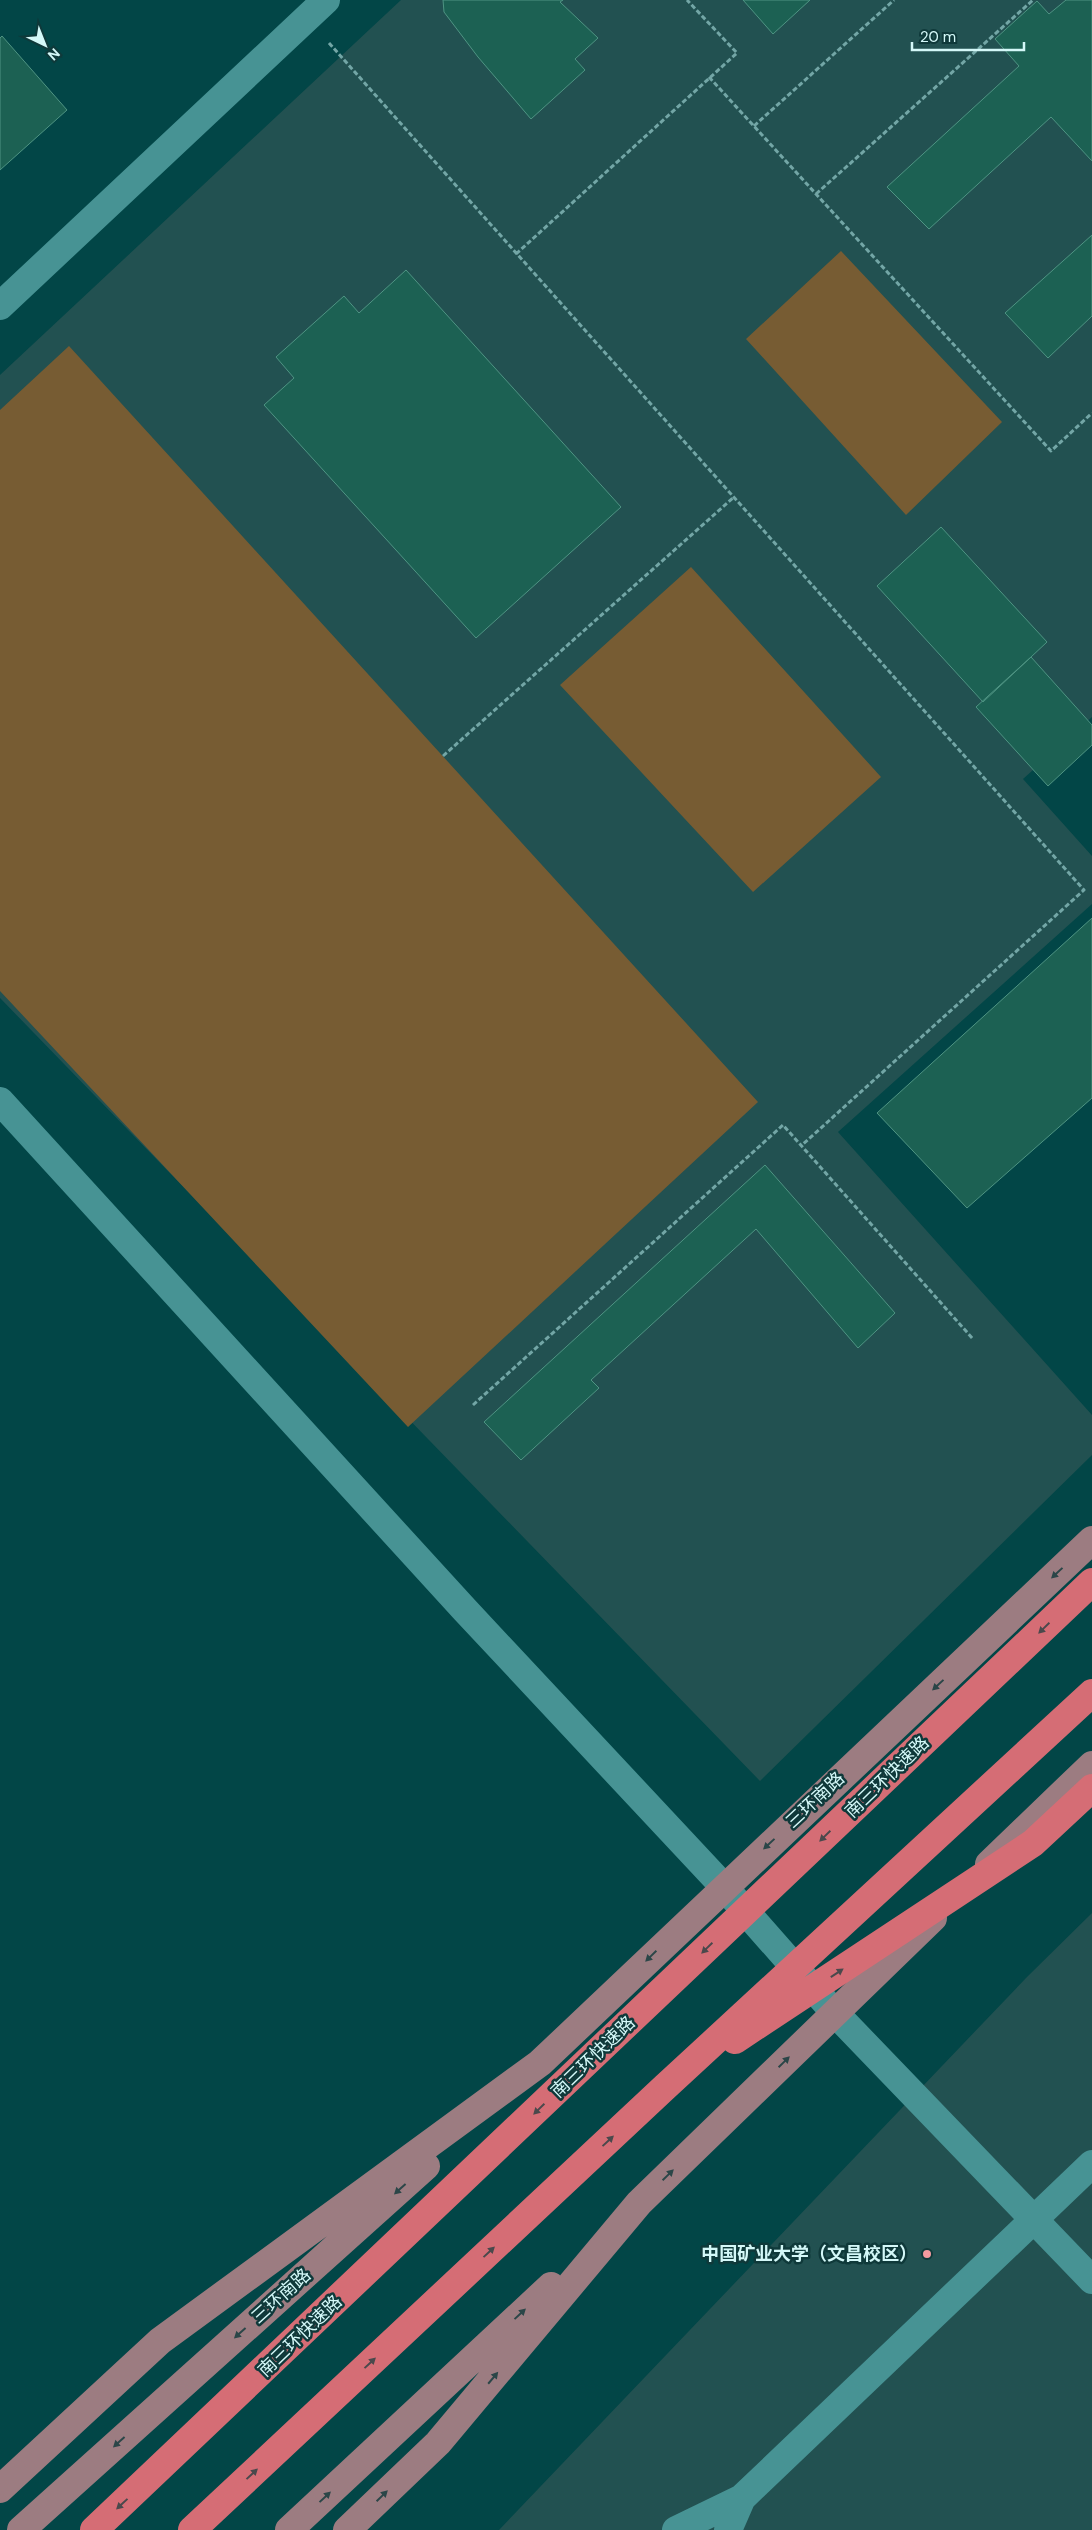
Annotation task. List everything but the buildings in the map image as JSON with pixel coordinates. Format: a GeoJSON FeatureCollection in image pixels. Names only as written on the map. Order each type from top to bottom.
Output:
{"type":"FeatureCollection","features":[{"type":"Feature","properties":{"kind":"highway","name":"南三环快速路"},"geometry":{"type":"LineString","coordinates":[[94,2530],[1092,1582]]}},
{"type":"Feature","properties":{"kind":"highway"},"geometry":{"type":"LineString","coordinates":[[192,2530],[666,2087],[1092,1693]]}},
{"type":"Feature","properties":{"kind":"highway"},"geometry":{"type":"LineString","coordinates":[[666,2087],[1033,1843],[1092,1788]]}},
{"type":"Feature","properties":{"kind":"main road","name":"三环南路"},"geometry":{"type":"LineString","coordinates":[[21,2530],[540,2063],[724,1886],[1092,1540]]}},
{"type":"Feature","properties":{"kind":"main road"},"geometry":{"type":"LineString","coordinates":[[289,2530],[639,2203],[834,2012],[1092,1765]]}},
{"type":"Feature","properties":{"kind":"main road","name":"三环南路"},"geometry":{"type":"LineString","coordinates":[[0,2489],[160,2341],[540,2063]]}},
{"type":"Feature","properties":{"kind":"main road"},"geometry":{"type":"LineString","coordinates":[[347,2530],[438,2443],[639,2203]]}},
{"type":"Feature","properties":{"kind":"street"},"geometry":{"type":"LineString","coordinates":[[0,306],[316,9]]}},
{"type":"Feature","properties":{"kind":"street"},"geometry":{"type":"LineString","coordinates":[[0,1101],[472,1617],[724,1886],[834,2012],[1092,2280]]}},
{"type":"Feature","properties":{"kind":"street"},"geometry":{"type":"LineString","coordinates":[[676,2530],[742,2498],[1092,2164]]}},
{"type":"Feature","properties":{"kind":"street"},"geometry":{"type":"LineString","coordinates":[[728,2530],[742,2498]]}},
{"type":"Feature","properties":{"kind":"path"},"geometry":{"type":"LineString","coordinates":[[516,254],[736,53],[687,0]]}},
{"type":"Feature","properties":{"kind":"path"},"geometry":{"type":"LineString","coordinates":[[754,126],[894,0]]}},
{"type":"Feature","properties":{"kind":"path"},"geometry":{"type":"LineString","coordinates":[[816,194],[1033,0]]}},
{"type":"Feature","properties":{"kind":"path"},"geometry":{"type":"LineString","coordinates":[[316,9],[516,254],[1084,890],[801,1146]]}},
{"type":"Feature","properties":{"kind":"path"},"geometry":{"type":"LineString","coordinates":[[709,78],[1051,451],[1092,413]]}},
{"type":"Feature","properties":{"kind":"path"},"geometry":{"type":"LineString","coordinates":[[443,756],[734,497]]}},
{"type":"Feature","properties":{"kind":"path"},"geometry":{"type":"LineString","coordinates":[[474,1405],[783,1125],[973,1339]]}},
{"type":"Feature","properties":{"kind":"shaded area"},"geometry":{"type":"Polygon","coordinates":[[[401,0],[1092,0],[1092,717],[1023,779],[1092,856],[1092,904],[838,1132],[1092,1415],[1092,1455],[760,1781],[0,998],[0,375],[401,0]]]}},
{"type":"Feature","properties":{"kind":"shaded area"},"geometry":{"type":"Polygon","coordinates":[[[841,251],[1002,422],[906,515],[746,339],[841,251]]]}},
{"type":"Feature","properties":{"kind":"shaded area"},"geometry":{"type":"Polygon","coordinates":[[[69,346],[758,1102],[408,1427],[0,991],[0,410],[69,346]]]}},
{"type":"Feature","properties":{"kind":"shaded area"},"geometry":{"type":"Polygon","coordinates":[[[691,567],[881,777],[753,892],[560,685],[691,567]]]}},
{"type":"Feature","properties":{"kind":"shaded area","name":"中国矿业大学（文昌校区）"},"geometry":{"type":"Polygon","coordinates":[[[1092,1913],[1092,2530],[499,2530],[1026,1978],[1092,1913]]]}},
{"type":"Feature","properties":{"kind":"place","name":"中国矿业大学（文昌校区）"},"geometry":{"type":"Point","coordinates":[927,2254]}}]}
